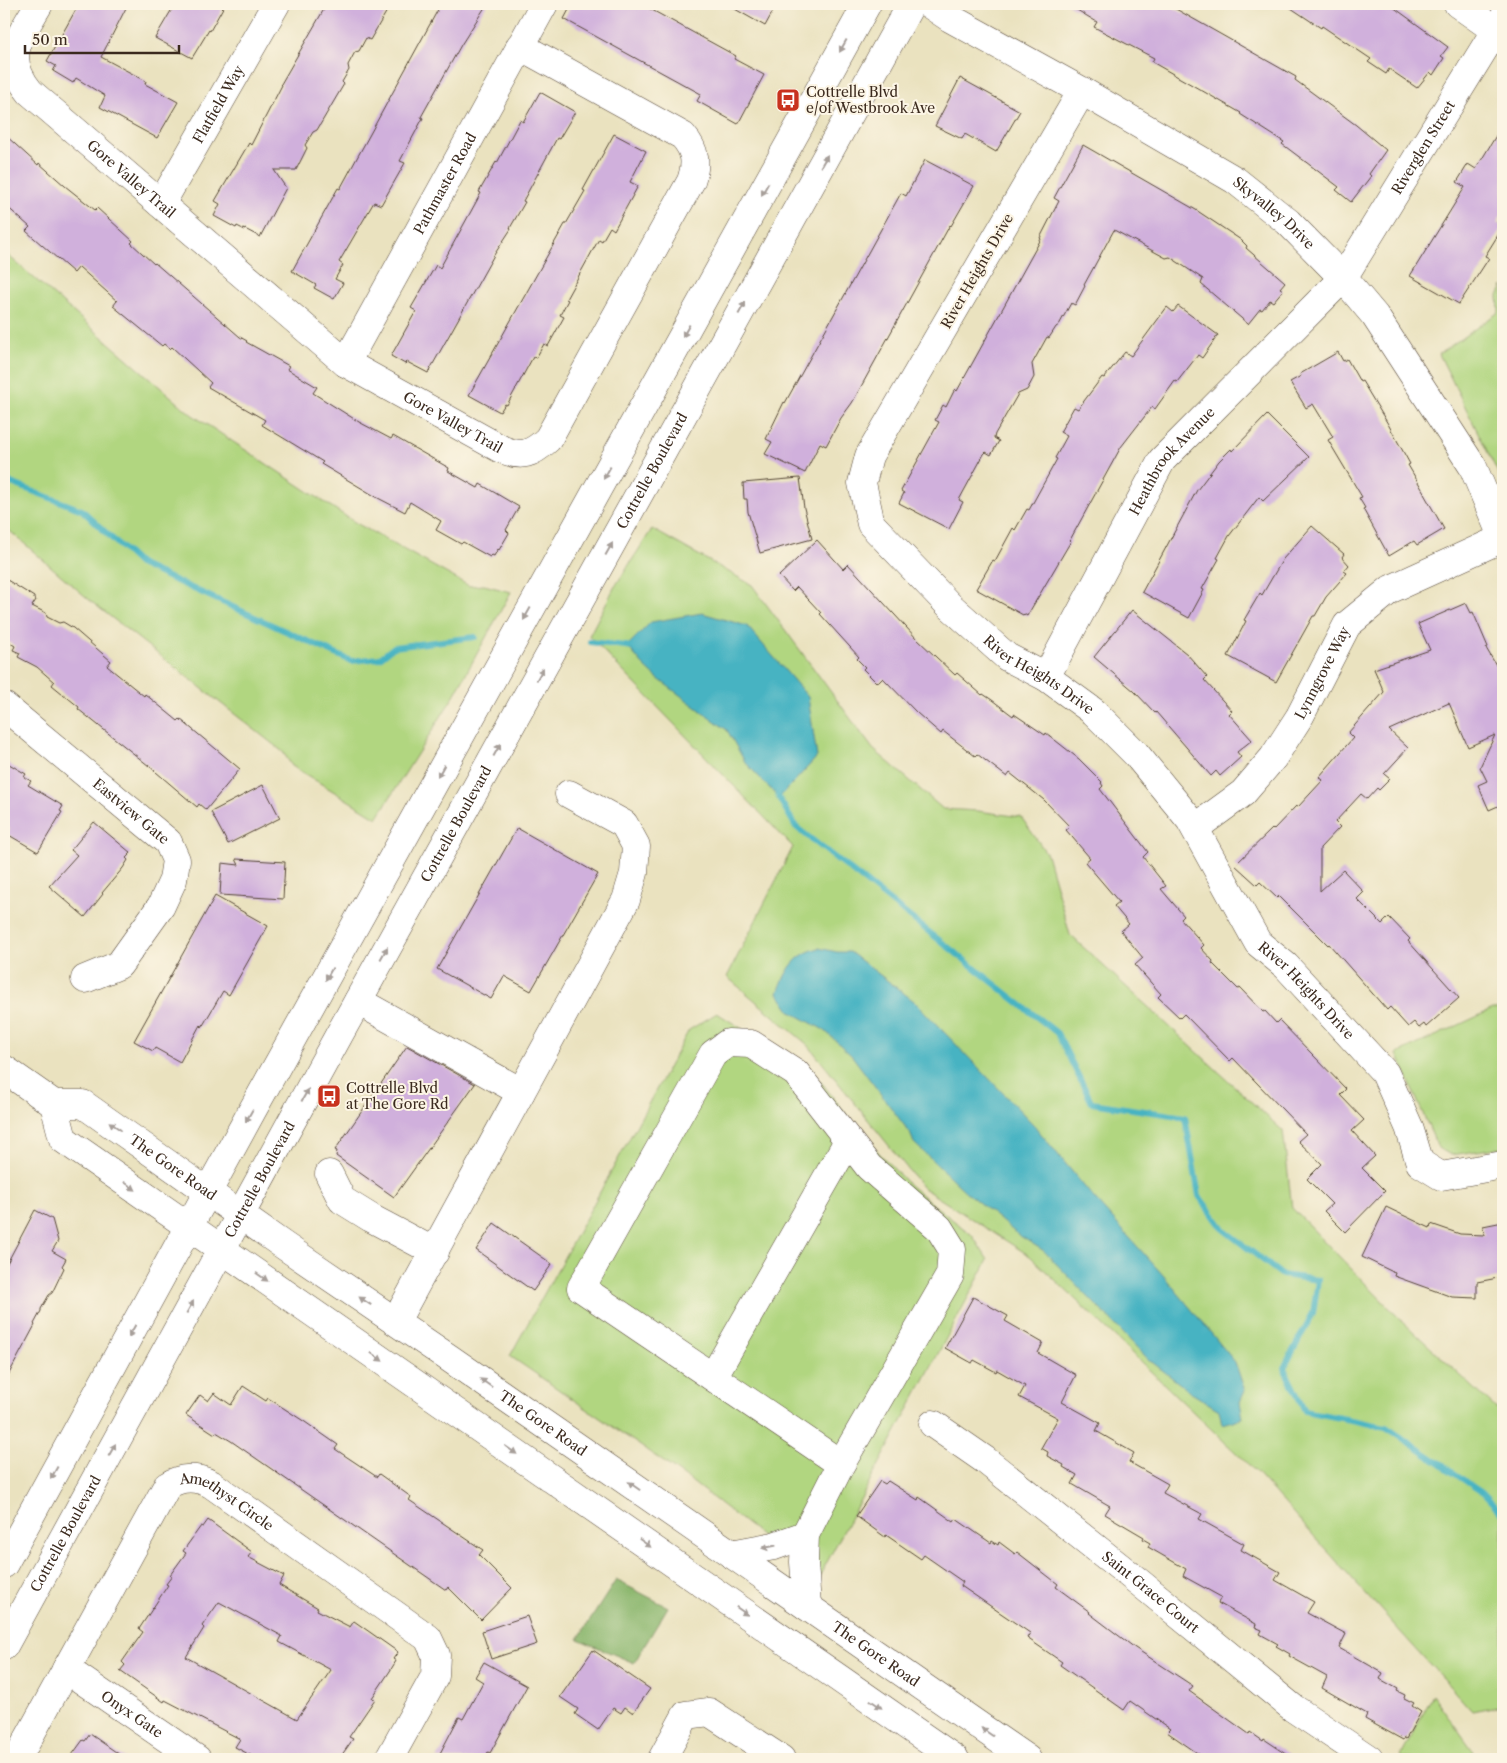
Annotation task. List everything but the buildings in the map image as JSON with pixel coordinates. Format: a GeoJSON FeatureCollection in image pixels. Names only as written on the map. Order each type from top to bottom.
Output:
{"type":"FeatureCollection","features":[{"type":"Feature","properties":{"kind":"street","name":"Gore Valley Trail"},"geometry":{"type":"LineString","coordinates":[[39,4],[14,52],[15,68],[30,92],[346,363],[501,449],[514,454],[526,454],[539,448],[548,439],[696,168],[691,145],[683,136],[520,46]]}},
{"type":"Feature","properties":{"kind":"street","name":"Flatfield Way"},"geometry":{"type":"LineString","coordinates":[[161,204],[276,4]]}},
{"type":"Feature","properties":{"kind":"street","name":"Pathmaster Road"},"geometry":{"type":"LineString","coordinates":[[346,363],[544,4]]}},
{"type":"Feature","properties":{"kind":"street"},"geometry":{"type":"LineString","coordinates":[[4,1564],[481,697],[867,4]]}},
{"type":"Feature","properties":{"kind":"street","name":"Cottrelle Boulevard"},"geometry":{"type":"LineString","coordinates":[[4,1646],[358,1001],[911,4]]}},
{"type":"Feature","properties":{"kind":"street","name":"Skyvalley Drive"},"geometry":{"type":"LineString","coordinates":[[929,4],[950,18],[1082,91],[1235,180],[1288,222],[1344,278],[1374,316],[1473,467],[1503,538]]}},
{"type":"Feature","properties":{"kind":"street"},"geometry":{"type":"LineString","coordinates":[[1458,4],[1499,24]]}},
{"type":"Feature","properties":{"kind":"street","name":"Riverglen Street"},"geometry":{"type":"LineString","coordinates":[[1344,278],[1499,24]]}},
{"type":"Feature","properties":{"kind":"street","name":"River Heights Drive"},"geometry":{"type":"LineString","coordinates":[[1082,91],[869,456],[862,484],[871,524],[950,606],[1007,657],[1046,677],[1094,712],[1136,754],[1190,820],[1258,943],[1286,966],[1385,1073],[1409,1127],[1420,1163],[1441,1176],[1503,1165]]}},
{"type":"Feature","properties":{"kind":"street","name":"Heathbrook Avenue"},"geometry":{"type":"LineString","coordinates":[[1046,677],[1162,460],[1344,278]]}},
{"type":"Feature","properties":{"kind":"street","name":"Lynngrove Way"},"geometry":{"type":"LineString","coordinates":[[1195,828],[1243,793],[1273,758],[1300,716],[1348,625],[1391,589],[1503,538]]}},
{"type":"Feature","properties":{"kind":"street","name":"Eastview Gate"},"geometry":{"type":"LineString","coordinates":[[4,706],[168,842],[176,860],[173,880],[161,906],[119,965],[85,979]]}},
{"type":"Feature","properties":{"kind":"street"},"geometry":{"type":"LineString","coordinates":[[396,1321],[626,900],[634,873],[636,846],[624,824],[569,794]]}},
{"type":"Feature","properties":{"kind":"street"},"geometry":{"type":"LineString","coordinates":[[358,1001],[521,1092]]}},
{"type":"Feature","properties":{"kind":"street"},"geometry":{"type":"LineString","coordinates":[[807,1606],[804,1562],[805,1535],[842,1464],[950,1276],[952,1249],[939,1228],[869,1168],[796,1073],[751,1044],[728,1043],[713,1054],[581,1288],[842,1464]]}},
{"type":"Feature","properties":{"kind":"street"},"geometry":{"type":"LineString","coordinates":[[4,1069],[54,1104],[63,1139],[955,1759]]}},
{"type":"Feature","properties":{"kind":"street","name":"The Gore Road"},"geometry":{"type":"LineString","coordinates":[[54,1104],[83,1104],[240,1215],[1028,1759]]}},
{"type":"Feature","properties":{"kind":"street"},"geometry":{"type":"LineString","coordinates":[[713,1377],[848,1141]]}},
{"type":"Feature","properties":{"kind":"street"},"geometry":{"type":"LineString","coordinates":[[329,1174],[342,1200],[434,1252]]}},
{"type":"Feature","properties":{"kind":"street","name":"Saint Grace Court"},"geometry":{"type":"LineString","coordinates":[[933,1424],[985,1460],[1293,1708],[1369,1759]]}},
{"type":"Feature","properties":{"kind":"street","name":"Amethyst Circle"},"geometry":{"type":"LineString","coordinates":[[17,1759],[167,1486],[174,1481],[197,1478],[211,1484],[428,1638],[436,1656],[435,1676],[389,1759]]}},
{"type":"Feature","properties":{"kind":"street"},"geometry":{"type":"LineString","coordinates":[[716,1592],[736,1556],[805,1535]]}},
{"type":"Feature","properties":{"kind":"street","name":"Onyx Gate"},"geometry":{"type":"LineString","coordinates":[[66,1669],[198,1759]]}},
{"type":"Feature","properties":{"kind":"street"},"geometry":{"type":"LineString","coordinates":[[662,1759],[686,1715],[709,1712],[781,1759]]}},
{"type":"Feature","properties":{"kind":"green space"},"geometry":{"type":"Polygon","coordinates":[[[4,252],[191,414],[356,523],[469,586],[484,585],[511,592],[452,699],[377,818],[292,766],[283,752],[93,603],[4,526],[4,252]]]}},
{"type":"Feature","properties":{"kind":"green space"},"geometry":{"type":"Polygon","coordinates":[[[1503,286],[1503,483],[1439,354],[1499,312],[1498,296],[1503,286]]]}},
{"type":"Feature","properties":{"kind":"green space"},"geometry":{"type":"Polygon","coordinates":[[[652,529],[752,585],[873,749],[943,809],[978,811],[1021,817],[1047,854],[1070,935],[1283,1131],[1292,1208],[1402,1321],[1503,1415],[1503,1705],[1472,1711],[1256,1472],[1030,1256],[923,1188],[808,1045],[727,977],[793,847],[589,636],[614,588],[652,529]]]}},
{"type":"Feature","properties":{"kind":"green space"},"geometry":{"type":"Polygon","coordinates":[[[1503,1008],[1503,1147],[1451,1155],[1438,1148],[1397,1054],[1493,1009],[1503,1008]]]}},
{"type":"Feature","properties":{"kind":"green space"},"geometry":{"type":"Polygon","coordinates":[[[717,1013],[806,1069],[822,1083],[862,1135],[910,1186],[972,1235],[988,1260],[818,1579],[687,1478],[510,1356],[689,1030],[717,1013]]]}},
{"type":"Feature","properties":{"kind":"green space"},"geometry":{"type":"Polygon","coordinates":[[[616,1580],[668,1607],[634,1663],[578,1639],[616,1580]]]}},
{"type":"Feature","properties":{"kind":"green space"},"geometry":{"type":"Polygon","coordinates":[[[1433,1695],[1479,1759],[1403,1759],[1400,1757],[1433,1695]]]}},
{"type":"Feature","properties":{"kind":"water"},"geometry":{"type":"Polygon","coordinates":[[[702,613],[747,626],[808,697],[817,757],[779,798],[745,762],[727,730],[657,678],[627,646],[651,622],[702,613]]]}},
{"type":"Feature","properties":{"kind":"water"},"geometry":{"type":"Polygon","coordinates":[[[819,948],[837,952],[850,952],[914,1001],[1033,1124],[1235,1362],[1245,1391],[1240,1402],[1243,1418],[1222,1424],[1219,1410],[1193,1394],[1148,1359],[1044,1251],[1017,1234],[966,1192],[914,1143],[910,1133],[852,1056],[824,1030],[791,1012],[778,993],[781,985],[792,964],[804,954],[819,948]]]}},
{"type":"Feature","properties":{"kind":"waterway"},"geometry":{"type":"LineString","coordinates":[[4,477],[11,483],[82,510],[139,564],[351,661],[380,658],[394,647],[475,637]]}},
{"type":"Feature","properties":{"kind":"waterway"},"geometry":{"type":"LineString","coordinates":[[590,642],[634,647]]}},
{"type":"Feature","properties":{"kind":"waterway"},"geometry":{"type":"LineString","coordinates":[[777,790],[779,798],[796,827],[1057,1033],[1092,1103],[1185,1117],[1199,1196],[1224,1230],[1282,1275],[1318,1280],[1313,1313],[1284,1368],[1305,1411],[1386,1427],[1482,1492],[1503,1514]]}},
{"type":"Feature","properties":{"kind":"place","name":"Cottrelle Blvd e/of Westbrook Ave"},"geometry":{"type":"Point","coordinates":[788,100]}},
{"type":"Feature","properties":{"kind":"place","name":"Cottrelle Blvd at The Gore Rd"},"geometry":{"type":"Point","coordinates":[329,1096]}}]}
